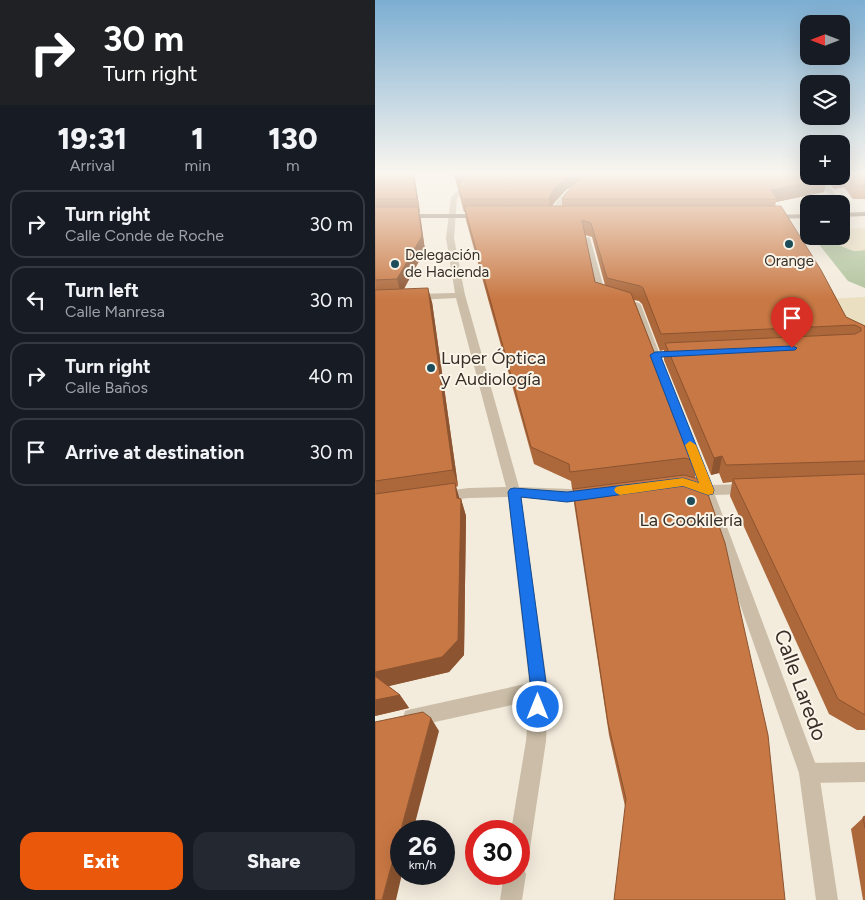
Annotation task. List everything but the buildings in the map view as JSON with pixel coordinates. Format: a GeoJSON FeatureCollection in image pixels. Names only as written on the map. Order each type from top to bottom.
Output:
{"type":"FeatureCollection","features":[{"type":"Feature","properties":{"kind":"main road"},"geometry":{"type":"LineString","coordinates":[[375,216],[487,216]]}},
{"type":"Feature","properties":{"kind":"main road"},"geometry":{"type":"LineString","coordinates":[[550,216],[564,216]]}},
{"type":"Feature","properties":{"kind":"main road"},"geometry":{"type":"LineString","coordinates":[[767,217],[800,216]]}},
{"type":"Feature","properties":{"kind":"street"},"geometry":{"type":"LineString","coordinates":[[451,216],[450,238],[460,295],[514,492],[539,690],[536,741],[523,820]]}},
{"type":"Feature","properties":{"kind":"street"},"geometry":{"type":"LineString","coordinates":[[586,238],[602,297],[636,305],[666,382]]}},
{"type":"Feature","properties":{"kind":"street"},"geometry":{"type":"LineString","coordinates":[[403,298],[460,295]]}},
{"type":"Feature","properties":{"kind":"street"},"geometry":{"type":"LineString","coordinates":[[655,355],[694,353]]}},
{"type":"Feature","properties":{"kind":"street","name":"Calle Laredo"},"geometry":{"type":"LineString","coordinates":[[687,436],[700,488],[809,773],[827,900]]}},
{"type":"Feature","properties":{"kind":"street"},"geometry":{"type":"LineString","coordinates":[[700,488],[757,488]]}},
{"type":"Feature","properties":{"kind":"street"},"geometry":{"type":"LineString","coordinates":[[432,497],[460,493],[514,492],[567,497],[606,492]]}},
{"type":"Feature","properties":{"kind":"street"},"geometry":{"type":"LineString","coordinates":[[394,722],[539,690]]}},
{"type":"Feature","properties":{"kind":"street"},"geometry":{"type":"LineString","coordinates":[[809,773],[865,772]]}},
{"type":"Feature","properties":{"kind":"street"},"geometry":{"type":"LineString","coordinates":[[511,900],[513,885]]}},
{"type":"Feature","properties":{"kind":"green space"},"geometry":{"type":"Polygon","coordinates":[[[820,245],[839,245],[854,251],[865,250],[865,288],[848,281],[820,245]]]}},
{"type":"Feature","properties":{"kind":"shaded area"},"geometry":{"type":"Polygon","coordinates":[[[865,228],[865,250],[854,251],[839,245],[850,245],[850,229],[865,228]]]}},
{"type":"Feature","properties":{"kind":"shaded area"},"geometry":{"type":"Polygon","coordinates":[[[865,297],[865,353],[824,299],[865,297]]]}},
{"type":"Feature","properties":{"kind":"slow traffic"},"geometry":{"type":"LineString","coordinates":[[620,490],[683,482],[708,490],[690,445]]}},
{"type":"Feature","properties":{"kind":"place","name":"Orange"},"geometry":{"type":"Point","coordinates":[789,244]}},
{"type":"Feature","properties":{"kind":"place","name":"Delegación de Hacienda"},"geometry":{"type":"Point","coordinates":[395,264]}},
{"type":"Feature","properties":{"kind":"place","name":"Luper Óptica y Audiología"},"geometry":{"type":"Point","coordinates":[431,368]}},
{"type":"Feature","properties":{"kind":"place","name":"La Cookilería"},"geometry":{"type":"Point","coordinates":[691,501]}},
{"type":"Feature","properties":{"kind":"route"},"geometry":{"type":"LineString","coordinates":[[538,707],[539,690],[514,492],[567,497],[683,482],[708,490],[655,355],[792,348]]}}]}
